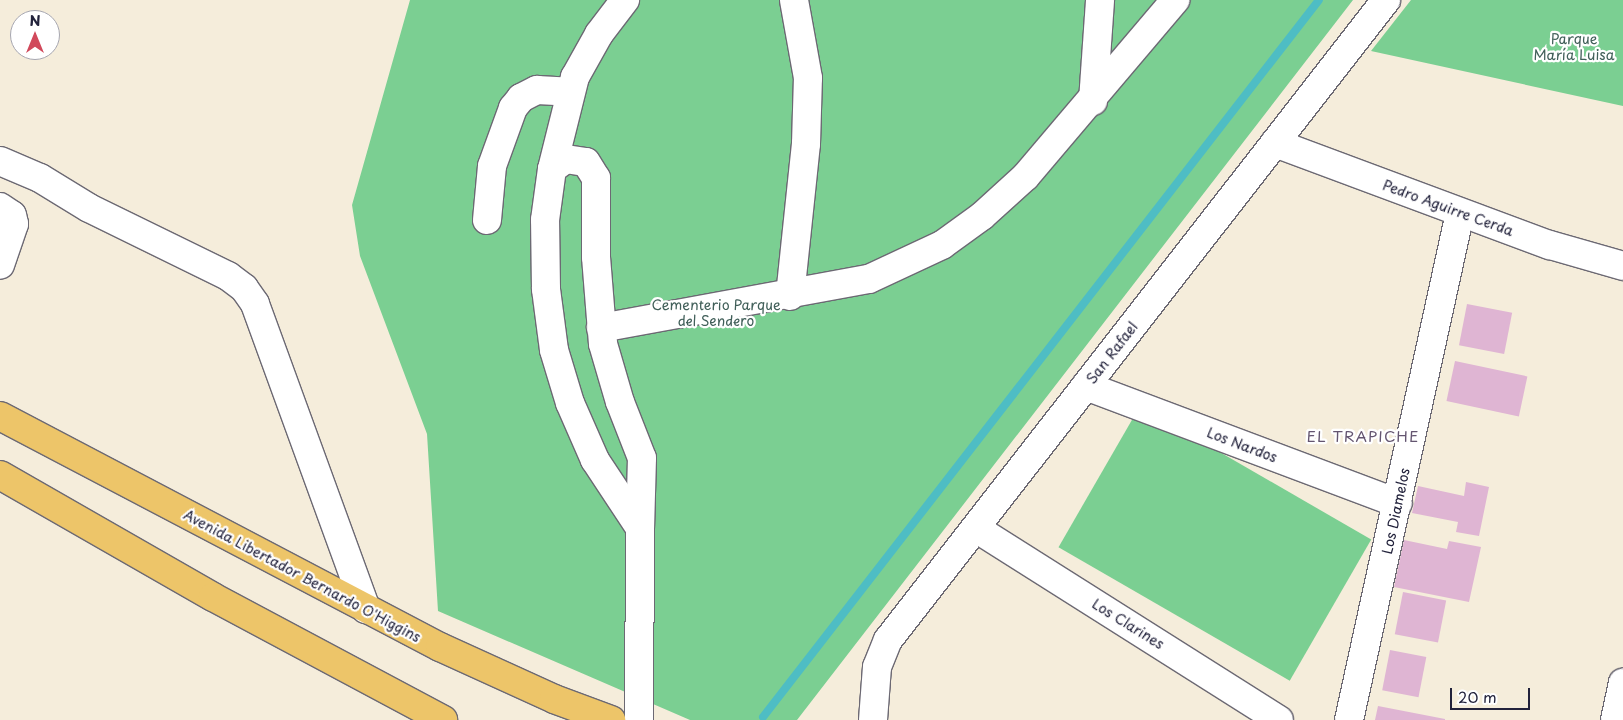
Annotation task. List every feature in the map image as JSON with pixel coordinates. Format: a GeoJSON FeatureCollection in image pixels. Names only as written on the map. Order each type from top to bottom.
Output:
{"type":"FeatureCollection","features":[{"type":"Feature","properties":{"kind":"main road","name":"Avenida Libertador Bernardo O'Higgins"},"geometry":{"type":"LineString","coordinates":[[0,416],[366,609],[466,659],[554,699],[611,720]]}},
{"type":"Feature","properties":{"kind":"main road"},"geometry":{"type":"LineString","coordinates":[[0,475],[213,597],[444,720]]}},
{"type":"Feature","properties":{"kind":"street"},"geometry":{"type":"LineString","coordinates":[[625,0],[595,41],[570,92],[552,169],[544,252],[554,350],[570,403],[594,460],[640,528]]}},
{"type":"Feature","properties":{"kind":"street"},"geometry":{"type":"LineString","coordinates":[[790,296],[806,144],[808,78],[794,0]]}},
{"type":"Feature","properties":{"kind":"street"},"geometry":{"type":"LineString","coordinates":[[1093,101],[1100,0]]}},
{"type":"Feature","properties":{"kind":"street"},"geometry":{"type":"LineString","coordinates":[[602,328],[790,296],[869,279],[942,245],[1006,196],[1093,101],[1175,0]]}},
{"type":"Feature","properties":{"kind":"street","name":"San Rafael"},"geometry":{"type":"LineString","coordinates":[[872,720],[877,667],[883,647],[1386,0]]}},
{"type":"Feature","properties":{"kind":"street"},"geometry":{"type":"LineString","coordinates":[[486,220],[492,166],[513,108],[521,98],[537,90],[570,92]]}},
{"type":"Feature","properties":{"kind":"street","name":"Pedro Aguirre Cerda"},"geometry":{"type":"LineString","coordinates":[[1275,143],[1460,213],[1578,255],[1623,266]]}},
{"type":"Feature","properties":{"kind":"street"},"geometry":{"type":"LineString","coordinates":[[552,169],[566,159],[574,158],[586,162],[594,171],[602,328],[611,374],[642,458],[639,720]]}},
{"type":"Feature","properties":{"kind":"street"},"geometry":{"type":"LineString","coordinates":[[0,161],[40,178],[89,208],[228,276],[244,288],[255,304],[366,609]]}},
{"type":"Feature","properties":{"kind":"street"},"geometry":{"type":"LineString","coordinates":[[0,207],[12,215],[14,224],[0,262]]}},
{"type":"Feature","properties":{"kind":"street","name":"Los Diamelos"},"geometry":{"type":"LineString","coordinates":[[1349,720],[1398,504],[1460,213]]}},
{"type":"Feature","properties":{"kind":"street","name":"Los Nardos"},"geometry":{"type":"LineString","coordinates":[[1086,386],[1398,504]]}},
{"type":"Feature","properties":{"kind":"street","name":"Los Clarines"},"geometry":{"type":"LineString","coordinates":[[977,528],[1279,720]]}},
{"type":"Feature","properties":{"kind":"street"},"geometry":{"type":"LineString","coordinates":[[1615,720],[1623,683]]}},
{"type":"Feature","properties":{"kind":"green space","name":"Cementerio Parque del Sendero"},"geometry":{"type":"Polygon","coordinates":[[[410,0],[1353,0],[797,720],[690,720],[438,611],[427,434],[360,256],[352,205],[410,0]]]}},
{"type":"Feature","properties":{"kind":"green space","name":"Parque María Luisa"},"geometry":{"type":"Polygon","coordinates":[[[1411,0],[1623,0],[1623,106],[1371,51],[1411,0]]]}},
{"type":"Feature","properties":{"kind":"green space"},"geometry":{"type":"Polygon","coordinates":[[[1140,406],[1371,539],[1290,681],[1058,547],[1140,406]]]}},
{"type":"Feature","properties":{"kind":"building"},"geometry":{"type":"Polygon","coordinates":[[[1467,304],[1512,313],[1504,354],[1459,345],[1467,304]]]}},
{"type":"Feature","properties":{"kind":"building"},"geometry":{"type":"Polygon","coordinates":[[[1455,361],[1527,376],[1519,416],[1446,401],[1455,361]]]}},
{"type":"Feature","properties":{"kind":"building"},"geometry":{"type":"Polygon","coordinates":[[[1466,482],[1489,487],[1479,536],[1456,532],[1458,522],[1412,513],[1418,486],[1464,496],[1466,482]]]}},
{"type":"Feature","properties":{"kind":"building"},"geometry":{"type":"Polygon","coordinates":[[[1404,540],[1447,549],[1449,541],[1481,547],[1469,602],[1394,587],[1404,540]]]}},
{"type":"Feature","properties":{"kind":"building"},"geometry":{"type":"Polygon","coordinates":[[[1403,592],[1446,600],[1438,643],[1395,634],[1403,592]]]}},
{"type":"Feature","properties":{"kind":"building"},"geometry":{"type":"Polygon","coordinates":[[[1390,650],[1426,657],[1418,697],[1382,690],[1390,650]]]}},
{"type":"Feature","properties":{"kind":"building"},"geometry":{"type":"Polygon","coordinates":[[[1378,706],[1445,719],[1445,720],[1375,720],[1378,706]]]}},
{"type":"Feature","properties":{"kind":"waterway"},"geometry":{"type":"LineString","coordinates":[[763,717],[1319,0]]}},
{"type":"Feature","properties":{"kind":"district","name":"EL TRAPICHE"},"geometry":{"type":"Point","coordinates":[1363,436]}}]}
